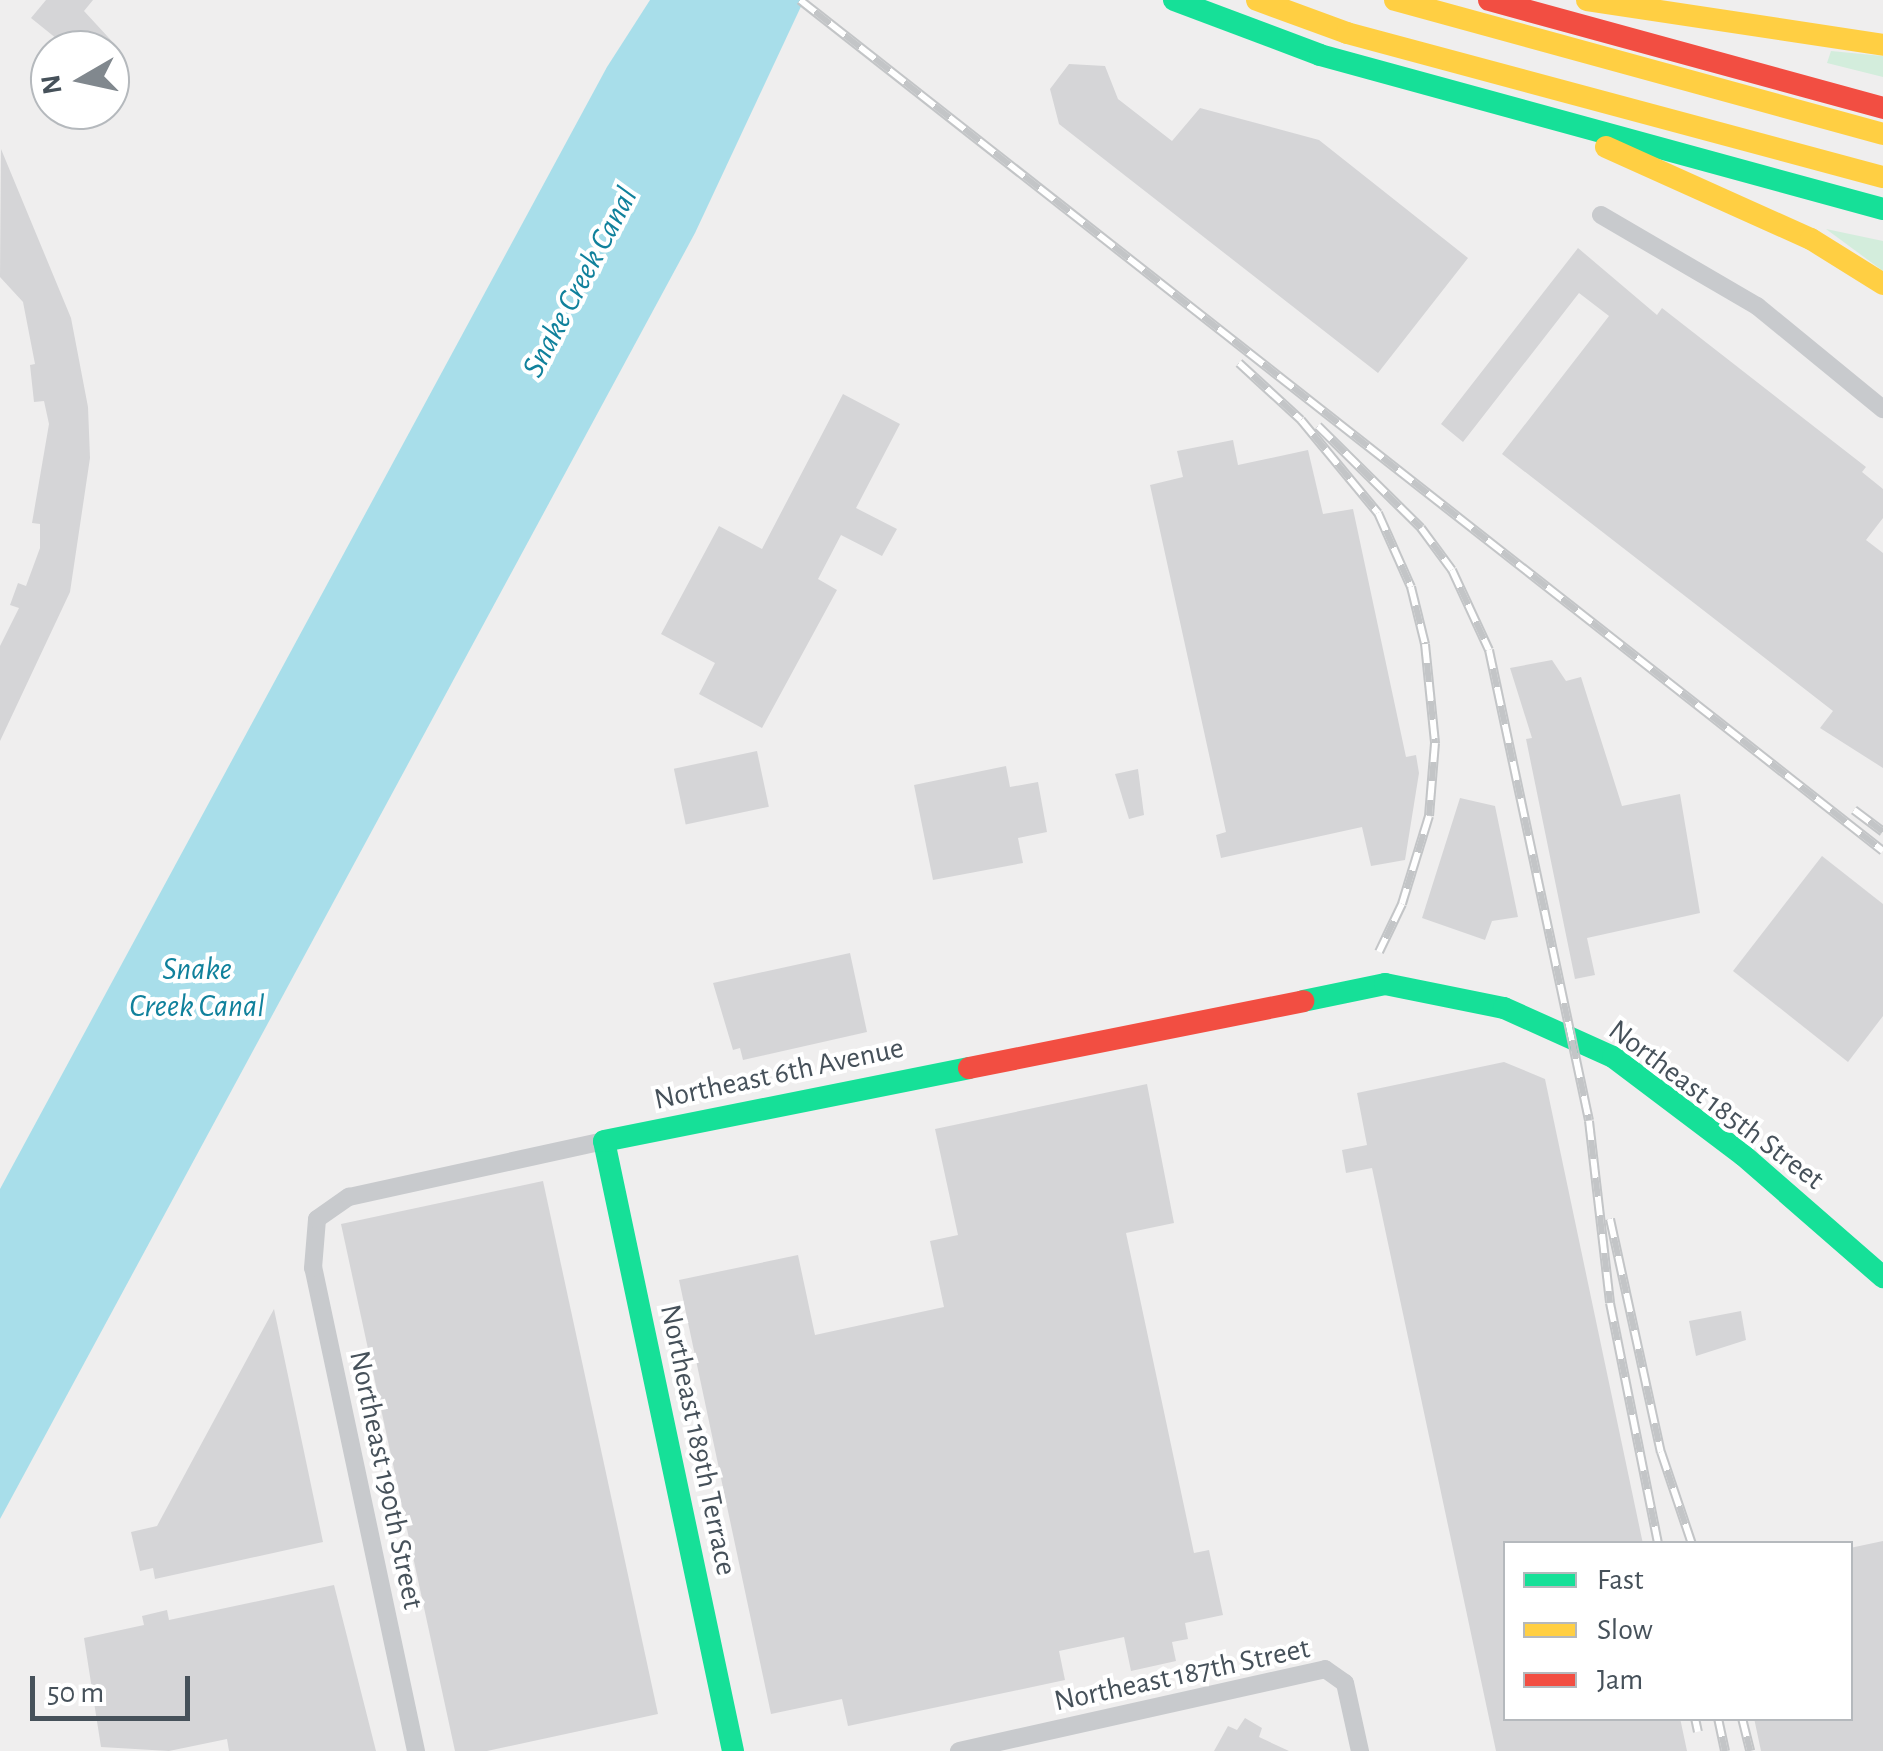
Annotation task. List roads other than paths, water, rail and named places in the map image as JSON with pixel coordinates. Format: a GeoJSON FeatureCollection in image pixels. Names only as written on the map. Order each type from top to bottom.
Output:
{"type":"FeatureCollection","features":[{"type":"Feature","properties":{"kind":"main road"},"geometry":{"type":"LineString","coordinates":[[1174,0],[1320,55],[1883,209]]}},
{"type":"Feature","properties":{"kind":"main road"},"geometry":{"type":"LineString","coordinates":[[1257,0],[1347,32],[1883,177]]}},
{"type":"Feature","properties":{"kind":"main road"},"geometry":{"type":"LineString","coordinates":[[1395,0],[1883,134]]}},
{"type":"Feature","properties":{"kind":"main road"},"geometry":{"type":"LineString","coordinates":[[1489,0],[1883,108]]}},
{"type":"Feature","properties":{"kind":"main road"},"geometry":{"type":"LineString","coordinates":[[1587,0],[1883,45]]}},
{"type":"Feature","properties":{"kind":"main road"},"geometry":{"type":"LineString","coordinates":[[1558,120],[1636,164],[1811,239],[1883,284]]}},
{"type":"Feature","properties":{"kind":"main road","name":"Northeast 185th Street"},"geometry":{"type":"LineString","coordinates":[[1260,1006],[1385,984],[1504,1008],[1571,1035],[1612,1057],[1743,1155],[1883,1278]]}},
{"type":"Feature","properties":{"kind":"main road","name":"Northeast 6th Avenue"},"geometry":{"type":"LineString","coordinates":[[604,1141],[1260,1006]]}},
{"type":"Feature","properties":{"kind":"main road","name":"Northeast 189th Terrace"},"geometry":{"type":"LineString","coordinates":[[604,1141],[733,1751]]}},
{"type":"Feature","properties":{"kind":"street"},"geometry":{"type":"LineString","coordinates":[[1601,215],[1757,306],[1883,408]]}},
{"type":"Feature","properties":{"kind":"street","name":"Northeast 6th Avenue"},"geometry":{"type":"LineString","coordinates":[[317,1220],[349,1197],[604,1141]]}},
{"type":"Feature","properties":{"kind":"street","name":"Northeast 190th Street"},"geometry":{"type":"LineString","coordinates":[[317,1220],[312,1268],[416,1751]]}},
{"type":"Feature","properties":{"kind":"street","name":"Northeast 187th Street"},"geometry":{"type":"LineString","coordinates":[[959,1751],[1325,1669],[1345,1683],[1360,1751]]}},
{"type":"Feature","properties":{"kind":"water","name":"Snake Creek Canal"},"geometry":{"type":"Polygon","coordinates":[[[650,0],[804,0],[695,233],[0,1519],[0,1189],[607,67],[650,0]]]}},
{"type":"Feature","properties":{"kind":"railway"},"geometry":{"type":"LineString","coordinates":[[800,0],[1883,851]]}},
{"type":"Feature","properties":{"kind":"railway"},"geometry":{"type":"LineString","coordinates":[[1239,363],[1301,420],[1378,513],[1411,587],[1425,644],[1435,743],[1429,816],[1402,904],[1379,952]]}},
{"type":"Feature","properties":{"kind":"railway"},"geometry":{"type":"LineString","coordinates":[[1318,426],[1421,528],[1452,570],[1489,650],[1589,1121],[1610,1303],[1657,1541]]}},
{"type":"Feature","properties":{"kind":"railway"},"geometry":{"type":"LineString","coordinates":[[1854,810],[1883,832]]}},
{"type":"Feature","properties":{"kind":"railway"},"geometry":{"type":"LineString","coordinates":[[1610,1219],[1661,1452],[1691,1541]]}},
{"type":"Feature","properties":{"kind":"railway"},"geometry":{"type":"LineString","coordinates":[[1696,1721],[1698,1732]]}},
{"type":"Feature","properties":{"kind":"railway"},"geometry":{"type":"LineString","coordinates":[[1719,1721],[1725,1751]]}},
{"type":"Feature","properties":{"kind":"railway"},"geometry":{"type":"LineString","coordinates":[[1743,1721],[1750,1751]]}}]}
